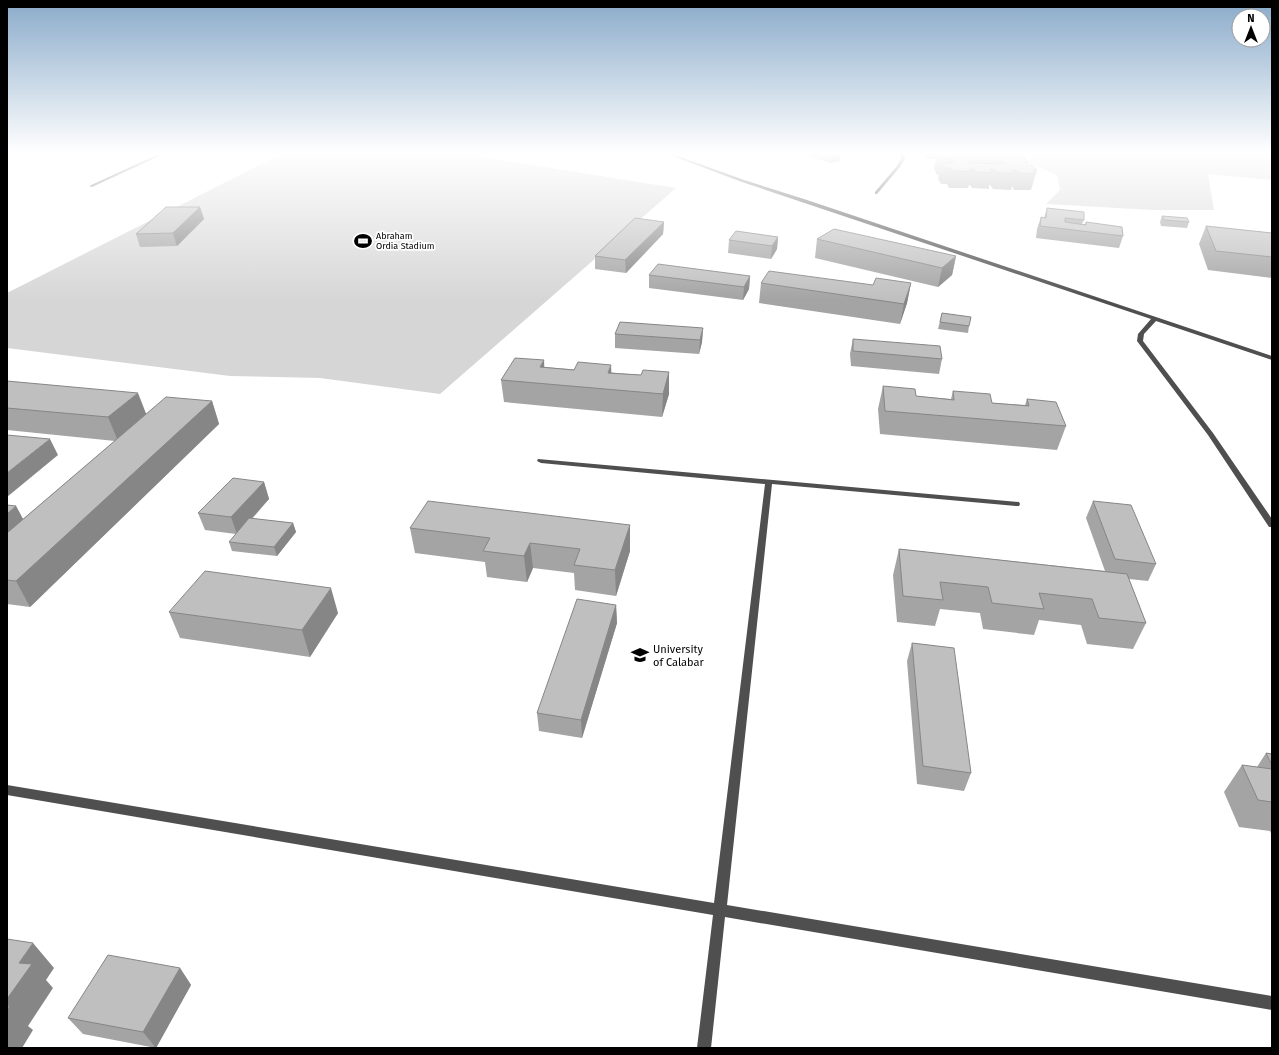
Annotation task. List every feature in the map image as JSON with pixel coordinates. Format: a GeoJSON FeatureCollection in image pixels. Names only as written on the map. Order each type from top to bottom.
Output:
{"type":"FeatureCollection","features":[{"type":"Feature","properties":{"kind":"street"},"geometry":{"type":"LineString","coordinates":[[808,201],[1272,358]]}},
{"type":"Feature","properties":{"kind":"street"},"geometry":{"type":"LineString","coordinates":[[1155,318],[1141,334],[1140,341],[1211,434],[1272,525]]}},
{"type":"Feature","properties":{"kind":"street"},"geometry":{"type":"LineString","coordinates":[[541,461],[1016,504]]}},
{"type":"Feature","properties":{"kind":"street"},"geometry":{"type":"LineString","coordinates":[[704,1048],[769,482]]}},
{"type":"Feature","properties":{"kind":"street"},"geometry":{"type":"LineString","coordinates":[[8,792],[1272,1003]]}},
{"type":"Feature","properties":{"kind":"shaded area","name":"Abraham Ordia Stadium"},"geometry":{"type":"Polygon","coordinates":[[[188,201],[661,201],[440,394],[320,378],[230,376],[7,348],[7,293],[188,201]]]}},
{"type":"Feature","properties":{"kind":"shaded area"},"geometry":{"type":"Polygon","coordinates":[[[1049,201],[1213,201],[1214,210],[1153,210],[1046,204],[1049,201]]]}},
{"type":"Feature","properties":{"kind":"building"},"geometry":{"type":"Polygon","coordinates":[[[166,207],[200,207],[173,233],[136,234],[166,207]]]}},
{"type":"Feature","properties":{"kind":"building"},"geometry":{"type":"Polygon","coordinates":[[[1047,208],[1084,212],[1084,220],[1065,218],[1065,222],[1086,225],[1086,222],[1122,227],[1123,236],[1040,226],[1041,217],[1046,218],[1047,208]]]}},
{"type":"Feature","properties":{"kind":"building"},"geometry":{"type":"Polygon","coordinates":[[[1162,216],[1187,218],[1189,222],[1164,220],[1162,216]]]}},
{"type":"Feature","properties":{"kind":"building"},"geometry":{"type":"Polygon","coordinates":[[[635,218],[664,222],[625,260],[595,256],[635,218]]]}},
{"type":"Feature","properties":{"kind":"building"},"geometry":{"type":"Polygon","coordinates":[[[1206,226],[1272,233],[1272,257],[1216,251],[1206,226]]]}},
{"type":"Feature","properties":{"kind":"building"},"geometry":{"type":"Polygon","coordinates":[[[834,229],[956,256],[942,268],[817,239],[834,229]]]}},
{"type":"Feature","properties":{"kind":"building"},"geometry":{"type":"Polygon","coordinates":[[[736,231],[778,237],[772,246],[729,240],[736,231]]]}},
{"type":"Feature","properties":{"kind":"building"},"geometry":{"type":"Polygon","coordinates":[[[658,264],[750,276],[744,287],[649,275],[658,264]]]}},
{"type":"Feature","properties":{"kind":"building"},"geometry":{"type":"Polygon","coordinates":[[[769,271],[873,285],[876,278],[911,283],[904,304],[761,283],[769,271]]]}},
{"type":"Feature","properties":{"kind":"building"},"geometry":{"type":"Polygon","coordinates":[[[942,313],[971,317],[969,326],[940,322],[942,313]]]}},
{"type":"Feature","properties":{"kind":"building"},"geometry":{"type":"Polygon","coordinates":[[[620,322],[703,328],[700,340],[615,334],[620,322]]]}},
{"type":"Feature","properties":{"kind":"building"},"geometry":{"type":"Polygon","coordinates":[[[853,339],[940,346],[942,359],[853,351],[853,339]]]}},
{"type":"Feature","properties":{"kind":"building"},"geometry":{"type":"Polygon","coordinates":[[[515,358],[544,360],[540,367],[574,370],[578,362],[611,365],[608,373],[641,375],[643,370],[669,372],[663,394],[501,380],[515,358]]]}},
{"type":"Feature","properties":{"kind":"building"},"geometry":{"type":"Polygon","coordinates":[[[7,381],[138,393],[108,417],[7,408],[7,381]]]}},
{"type":"Feature","properties":{"kind":"building"},"geometry":{"type":"Polygon","coordinates":[[[883,386],[915,389],[916,396],[954,400],[953,391],[990,394],[992,403],[1029,406],[1027,399],[1056,402],[1066,426],[885,411],[883,386]]]}},
{"type":"Feature","properties":{"kind":"building"},"geometry":{"type":"Polygon","coordinates":[[[166,397],[212,401],[16,581],[7,580],[7,533],[166,397]]]}},
{"type":"Feature","properties":{"kind":"building"},"geometry":{"type":"Polygon","coordinates":[[[7,435],[50,439],[7,473],[7,435]]]}},
{"type":"Feature","properties":{"kind":"building"},"geometry":{"type":"Polygon","coordinates":[[[233,478],[264,482],[231,517],[198,513],[233,478]]]}},
{"type":"Feature","properties":{"kind":"building"},"geometry":{"type":"Polygon","coordinates":[[[428,501],[630,525],[615,570],[574,565],[580,549],[530,543],[524,556],[483,551],[490,538],[410,528],[428,501]]]}},
{"type":"Feature","properties":{"kind":"building"},"geometry":{"type":"Polygon","coordinates":[[[1093,501],[1131,505],[1156,564],[1115,559],[1093,501]]]}},
{"type":"Feature","properties":{"kind":"building"},"geometry":{"type":"Polygon","coordinates":[[[7,505],[16,506],[7,514],[7,505]]]}},
{"type":"Feature","properties":{"kind":"building"},"geometry":{"type":"Polygon","coordinates":[[[249,518],[293,523],[274,547],[229,542],[249,518]]]}},
{"type":"Feature","properties":{"kind":"building"},"geometry":{"type":"Polygon","coordinates":[[[899,549],[1127,574],[1146,623],[1099,618],[1092,599],[1039,593],[1044,609],[992,603],[988,587],[940,582],[943,600],[903,596],[899,549]]]}},
{"type":"Feature","properties":{"kind":"building"},"geometry":{"type":"Polygon","coordinates":[[[205,571],[331,588],[302,630],[169,612],[205,571]]]}},
{"type":"Feature","properties":{"kind":"building"},"geometry":{"type":"Polygon","coordinates":[[[577,599],[616,605],[581,720],[537,713],[577,599]]]}},
{"type":"Feature","properties":{"kind":"building"},"geometry":{"type":"Polygon","coordinates":[[[912,643],[954,648],[971,773],[923,766],[912,643]]]}},
{"type":"Feature","properties":{"kind":"building"},"geometry":{"type":"Polygon","coordinates":[[[1266,753],[1272,754],[1272,765],[1266,753]]]}},
{"type":"Feature","properties":{"kind":"building"},"geometry":{"type":"Polygon","coordinates":[[[1242,765],[1272,769],[1272,802],[1258,800],[1242,765]]]}},
{"type":"Feature","properties":{"kind":"building"},"geometry":{"type":"Polygon","coordinates":[[[7,939],[33,943],[19,963],[32,964],[7,999],[7,939]]]}},
{"type":"Feature","properties":{"kind":"building"},"geometry":{"type":"Polygon","coordinates":[[[108,955],[180,968],[143,1032],[68,1018],[108,955]]]}},
{"type":"Feature","properties":{"kind":"place","name":"Abraham Ordia Stadium"},"geometry":{"type":"Point","coordinates":[363,241]}},
{"type":"Feature","properties":{"kind":"place","name":"University of Calabar"},"geometry":{"type":"Point","coordinates":[640,655]}}]}
